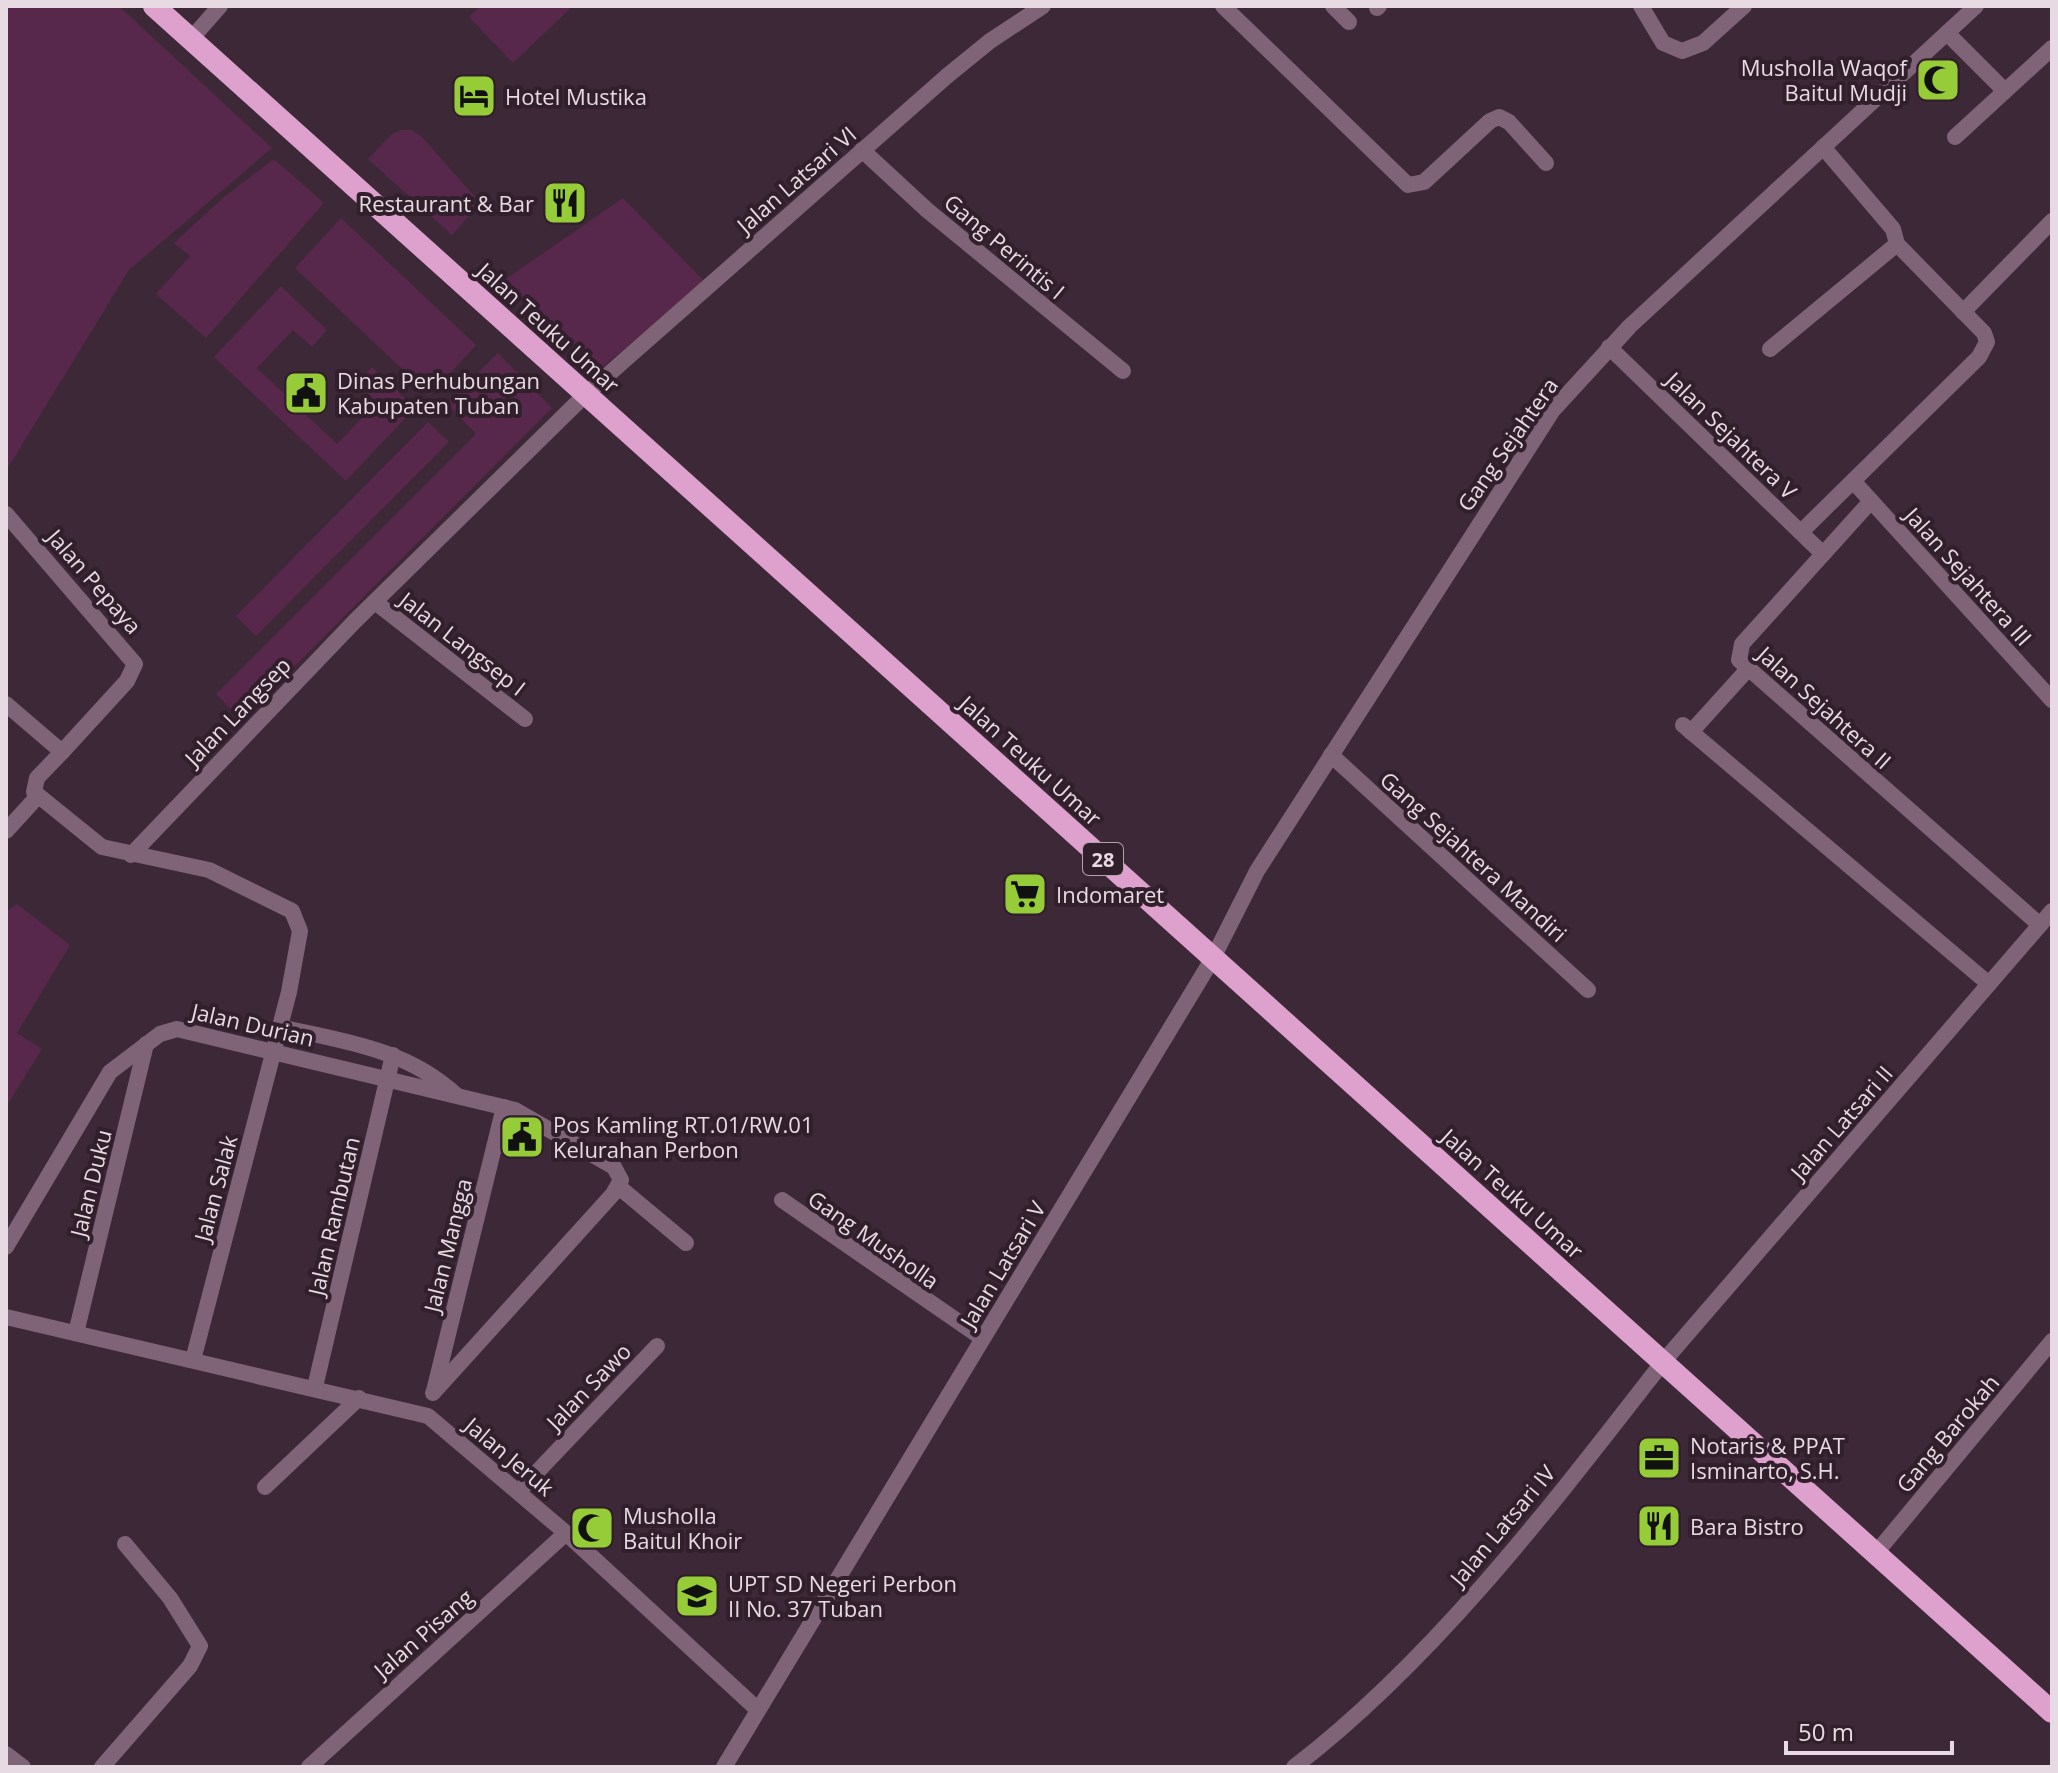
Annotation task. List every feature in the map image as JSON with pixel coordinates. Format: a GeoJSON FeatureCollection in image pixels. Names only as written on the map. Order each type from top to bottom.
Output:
{"type":"FeatureCollection","features":[{"type":"Feature","properties":{"kind":"highway","name":"Jalan Teuku Umar"},"geometry":{"type":"LineString","coordinates":[[154,6],[2052,1712]]}},
{"type":"Feature","properties":{"kind":"street"},"geometry":{"type":"LineString","coordinates":[[191,39],[220,6]]}},
{"type":"Feature","properties":{"kind":"street","name":"Jalan Latsari VI"},"geometry":{"type":"LineString","coordinates":[[585,395],[990,41],[1043,6]]}},
{"type":"Feature","properties":{"kind":"street"},"geometry":{"type":"LineString","coordinates":[[1223,6],[1408,185],[1424,182],[1490,121],[1499,117],[1509,122],[1546,163]]}},
{"type":"Feature","properties":{"kind":"street"},"geometry":{"type":"LineString","coordinates":[[1333,6],[1349,22]]}},
{"type":"Feature","properties":{"kind":"street"},"geometry":{"type":"LineString","coordinates":[[1641,6],[1663,43],[1682,51],[1703,43],[1744,6]]}},
{"type":"Feature","properties":{"kind":"street","name":"Gang Sejahtera"},"geometry":{"type":"LineString","coordinates":[[1213,958],[1257,871],[1526,447],[1564,396],[1609,347],[1976,6]]}},
{"type":"Feature","properties":{"kind":"street"},"geometry":{"type":"LineString","coordinates":[[1947,33],[2005,91]]}},
{"type":"Feature","properties":{"kind":"street"},"geometry":{"type":"LineString","coordinates":[[1955,137],[2052,48]]}},
{"type":"Feature","properties":{"kind":"street"},"geometry":{"type":"LineString","coordinates":[[1801,532],[1986,346],[1984,333],[1897,244],[1894,231],[1823,147]]}},
{"type":"Feature","properties":{"kind":"street","name":"Gang Perintis I"},"geometry":{"type":"LineString","coordinates":[[862,150],[949,229],[1123,371]]}},
{"type":"Feature","properties":{"kind":"street"},"geometry":{"type":"LineString","coordinates":[[1963,312],[2052,221]]}},
{"type":"Feature","properties":{"kind":"street"},"geometry":{"type":"LineString","coordinates":[[1770,349],[1897,244]]}},
{"type":"Feature","properties":{"kind":"street","name":"Jalan Sejahtera V"},"geometry":{"type":"LineString","coordinates":[[1609,347],[1823,554]]}},
{"type":"Feature","properties":{"kind":"street","name":"Jalan Langsep"},"geometry":{"type":"LineString","coordinates":[[131,855],[375,602],[585,395]]}},
{"type":"Feature","properties":{"kind":"street","name":"Jalan Sejahtera III"},"geometry":{"type":"LineString","coordinates":[[1853,481],[2052,700]]}},
{"type":"Feature","properties":{"kind":"street","name":"Jalan Sejahtera II"},"geometry":{"type":"LineString","coordinates":[[1871,501],[1742,644],[1738,656],[1748,669],[2040,925]]}},
{"type":"Feature","properties":{"kind":"street","name":"Jalan Pepaya"},"geometry":{"type":"LineString","coordinates":[[6,514],[135,664],[127,681],[62,752]]}},
{"type":"Feature","properties":{"kind":"street","name":"Jalan Langsep I"},"geometry":{"type":"LineString","coordinates":[[375,602],[525,719]]}},
{"type":"Feature","properties":{"kind":"street"},"geometry":{"type":"LineString","coordinates":[[1748,669],[1687,728],[1989,984]]}},
{"type":"Feature","properties":{"kind":"street"},"geometry":{"type":"LineString","coordinates":[[6,704],[62,752],[34,783],[38,796],[93,842],[131,855],[219,873],[292,911],[299,923],[299,946],[280,1027]]}},
{"type":"Feature","properties":{"kind":"street","name":"Gang Sejahtera Mandiri"},"geometry":{"type":"LineString","coordinates":[[1331,755],[1588,990]]}},
{"type":"Feature","properties":{"kind":"street"},"geometry":{"type":"LineString","coordinates":[[6,831],[38,796]]}},
{"type":"Feature","properties":{"kind":"street","name":"Jalan Latsari II"},"geometry":{"type":"LineString","coordinates":[[1663,1362],[2052,911]]}},
{"type":"Feature","properties":{"kind":"street","name":"Jalan Latsari V"},"geometry":{"type":"LineString","coordinates":[[724,1767],[1213,958]]}},
{"type":"Feature","properties":{"kind":"street","name":"Jalan Salak"},"geometry":{"type":"LineString","coordinates":[[193,1360],[280,1027]]}},
{"type":"Feature","properties":{"kind":"street","name":"Jalan Durian"},"geometry":{"type":"LineString","coordinates":[[280,1027],[393,1055],[426,1070],[456,1095]]}},
{"type":"Feature","properties":{"kind":"street","name":"Jalan Durian"},"geometry":{"type":"LineString","coordinates":[[6,1247],[115,1066],[146,1044],[177,1029],[524,1114],[614,1167],[621,1175],[619,1187],[686,1243]]}},
{"type":"Feature","properties":{"kind":"street","name":"Jalan Duku"},"geometry":{"type":"LineString","coordinates":[[76,1333],[146,1044]]}},
{"type":"Feature","properties":{"kind":"street","name":"Jalan Rambutan"},"geometry":{"type":"LineString","coordinates":[[315,1387],[393,1055]]}},
{"type":"Feature","properties":{"kind":"street","name":"Jalan Mangga"},"geometry":{"type":"LineString","coordinates":[[428,1416],[504,1107]]}},
{"type":"Feature","properties":{"kind":"street","name":"Jalan Mangga"},"geometry":{"type":"LineString","coordinates":[[433,1393],[619,1187]]}},
{"type":"Feature","properties":{"kind":"street","name":"Gang Musholla"},"geometry":{"type":"LineString","coordinates":[[782,1200],[982,1338]]}},
{"type":"Feature","properties":{"kind":"street","name":"Jalan Jeruk"},"geometry":{"type":"LineString","coordinates":[[6,1317],[315,1387],[428,1416],[566,1533],[757,1709]]}},
{"type":"Feature","properties":{"kind":"street","name":"Gang Barokah"},"geometry":{"type":"LineString","coordinates":[[1876,1553],[2052,1341]]}},
{"type":"Feature","properties":{"kind":"street","name":"Jalan Sawo"},"geometry":{"type":"LineString","coordinates":[[518,1492],[657,1346]]}},
{"type":"Feature","properties":{"kind":"street","name":"Jalan Latsari IV"},"geometry":{"type":"LineString","coordinates":[[1294,1767],[1366,1710],[1471,1596],[1663,1362]]}},
{"type":"Feature","properties":{"kind":"street"},"geometry":{"type":"LineString","coordinates":[[265,1487],[359,1398]]}},
{"type":"Feature","properties":{"kind":"street","name":"Jalan Pisang"},"geometry":{"type":"LineString","coordinates":[[309,1767],[566,1533]]}},
{"type":"Feature","properties":{"kind":"street"},"geometry":{"type":"LineString","coordinates":[[102,1767],[195,1659],[200,1646],[151,1573],[125,1544]]}},
{"type":"Feature","properties":{"kind":"street"},"geometry":{"type":"LineString","coordinates":[[6,1754],[23,1767]]}},
{"type":"Feature","properties":{"kind":"shaded area"},"geometry":{"type":"Polygon","coordinates":[[[6,6],[119,6],[272,148],[129,270],[6,471],[6,6]]]}},
{"type":"Feature","properties":{"kind":"shaded area"},"geometry":{"type":"Polygon","coordinates":[[[480,6],[573,6],[513,63],[469,17],[480,6]]]}},
{"type":"Feature","properties":{"kind":"shaded area"},"geometry":{"type":"Polygon","coordinates":[[[412,130],[422,137],[475,197],[473,211],[452,235],[368,159],[392,134],[412,130]]]}},
{"type":"Feature","properties":{"kind":"shaded area"},"geometry":{"type":"Polygon","coordinates":[[[274,159],[324,203],[206,338],[156,294],[190,256],[174,243],[225,196],[274,159]]]}},
{"type":"Feature","properties":{"kind":"shaded area"},"geometry":{"type":"Polygon","coordinates":[[[623,198],[706,283],[601,368],[503,281],[623,198]]]}},
{"type":"Feature","properties":{"kind":"shaded area"},"geometry":{"type":"Polygon","coordinates":[[[341,218],[476,345],[430,395],[295,268],[341,218]]]}},
{"type":"Feature","properties":{"kind":"shaded area"},"geometry":{"type":"Polygon","coordinates":[[[281,286],[327,330],[312,347],[293,330],[257,368],[337,444],[377,402],[357,383],[372,367],[415,408],[346,481],[214,357],[281,286]]]}},
{"type":"Feature","properties":{"kind":"shaded area"},"geometry":{"type":"Polygon","coordinates":[[[498,353],[552,408],[241,720],[216,694],[476,434],[447,404],[498,353]]]}},
{"type":"Feature","properties":{"kind":"shaded area"},"geometry":{"type":"Polygon","coordinates":[[[428,422],[449,442],[256,636],[236,616],[428,422]]]}},
{"type":"Feature","properties":{"kind":"shaded area"},"geometry":{"type":"Polygon","coordinates":[[[17,904],[70,945],[17,1033],[42,1049],[6,1107],[6,912],[17,904]]]}},
{"type":"Feature","properties":{"kind":"place","name":"Musholla Waqof Baitul Mudji"},"geometry":{"type":"Point","coordinates":[1938,80]}},
{"type":"Feature","properties":{"kind":"place","name":"Hotel Mustika"},"geometry":{"type":"Point","coordinates":[474,96]}},
{"type":"Feature","properties":{"kind":"place","name":"Restaurant & Bar"},"geometry":{"type":"Point","coordinates":[565,203]}},
{"type":"Feature","properties":{"kind":"place","name":"Dinas Perhubungan Kabupaten Tuban"},"geometry":{"type":"Point","coordinates":[306,393]}},
{"type":"Feature","properties":{"kind":"place","name":"Indomaret"},"geometry":{"type":"Point","coordinates":[1025,894]}},
{"type":"Feature","properties":{"kind":"place","name":"Pos Kamling RT.01/RW.01 Kelurahan Perbon"},"geometry":{"type":"Point","coordinates":[522,1137]}},
{"type":"Feature","properties":{"kind":"place","name":"Notaris & PPAT Isminarto, S.H."},"geometry":{"type":"Point","coordinates":[1659,1458]}},
{"type":"Feature","properties":{"kind":"place","name":"Bara Bistro"},"geometry":{"type":"Point","coordinates":[1659,1526]}},
{"type":"Feature","properties":{"kind":"place","name":"Musholla Baitul Khoir"},"geometry":{"type":"Point","coordinates":[592,1528]}},
{"type":"Feature","properties":{"kind":"place","name":"UPT SD Negeri Perbon II No. 37 Tuban"},"geometry":{"type":"Point","coordinates":[697,1596]}}]}
